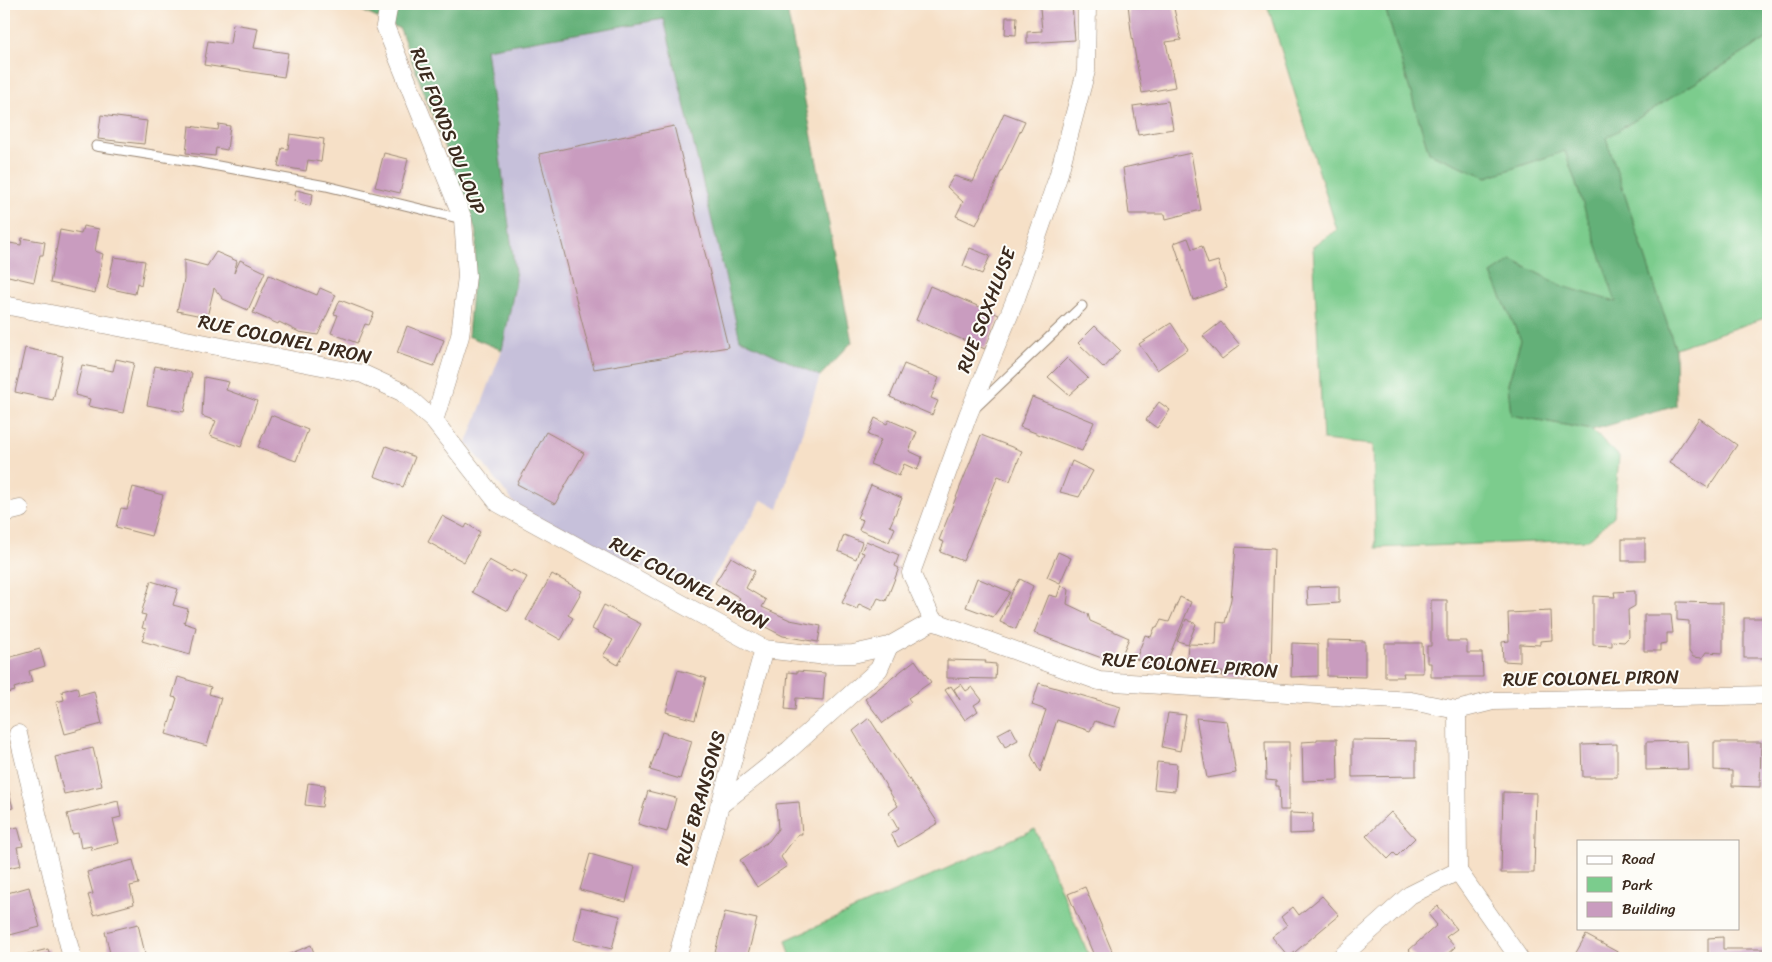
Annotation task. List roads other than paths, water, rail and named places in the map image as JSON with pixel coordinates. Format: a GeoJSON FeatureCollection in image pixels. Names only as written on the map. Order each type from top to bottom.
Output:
{"type":"FeatureCollection","features":[{"type":"Feature","properties":{"kind":"street","name":"RUE FONDS DU LOUP"},"geometry":{"type":"LineString","coordinates":[[390,4],[385,26],[463,220],[466,276],[460,336],[434,421]]}},
{"type":"Feature","properties":{"kind":"street","name":"RUE SOXHLUSE"},"geometry":{"type":"LineString","coordinates":[[933,621],[911,572],[968,415],[1016,298],[1058,177],[1086,71],[1087,4]]}},
{"type":"Feature","properties":{"kind":"street","name":"RUE COLONEL PIRON"},"geometry":{"type":"LineString","coordinates":[[4,305],[363,374],[402,392],[434,421],[498,503],[764,649],[818,655],[853,654],[889,646],[933,621],[1099,681],[1411,701],[1457,710],[1493,701],[1768,695]]}},
{"type":"Feature","properties":{"kind":"street"},"geometry":{"type":"LineString","coordinates":[[719,806],[789,750],[879,669],[889,646]]}},
{"type":"Feature","properties":{"kind":"street","name":"RUE BRANSONS"},"geometry":{"type":"LineString","coordinates":[[677,958],[764,649]]}},
{"type":"Feature","properties":{"kind":"street"},"geometry":{"type":"LineString","coordinates":[[1457,710],[1458,871],[1519,958]]}},
{"type":"Feature","properties":{"kind":"street"},"geometry":{"type":"LineString","coordinates":[[18,734],[72,958]]}},
{"type":"Feature","properties":{"kind":"street"},"geometry":{"type":"LineString","coordinates":[[1340,958],[1410,895],[1458,871]]}},
{"type":"Feature","properties":{"kind":"lane"},"geometry":{"type":"LineString","coordinates":[[96,146],[326,186],[463,220]]}},
{"type":"Feature","properties":{"kind":"lane"},"geometry":{"type":"LineString","coordinates":[[968,415],[1082,306]]}}]}
